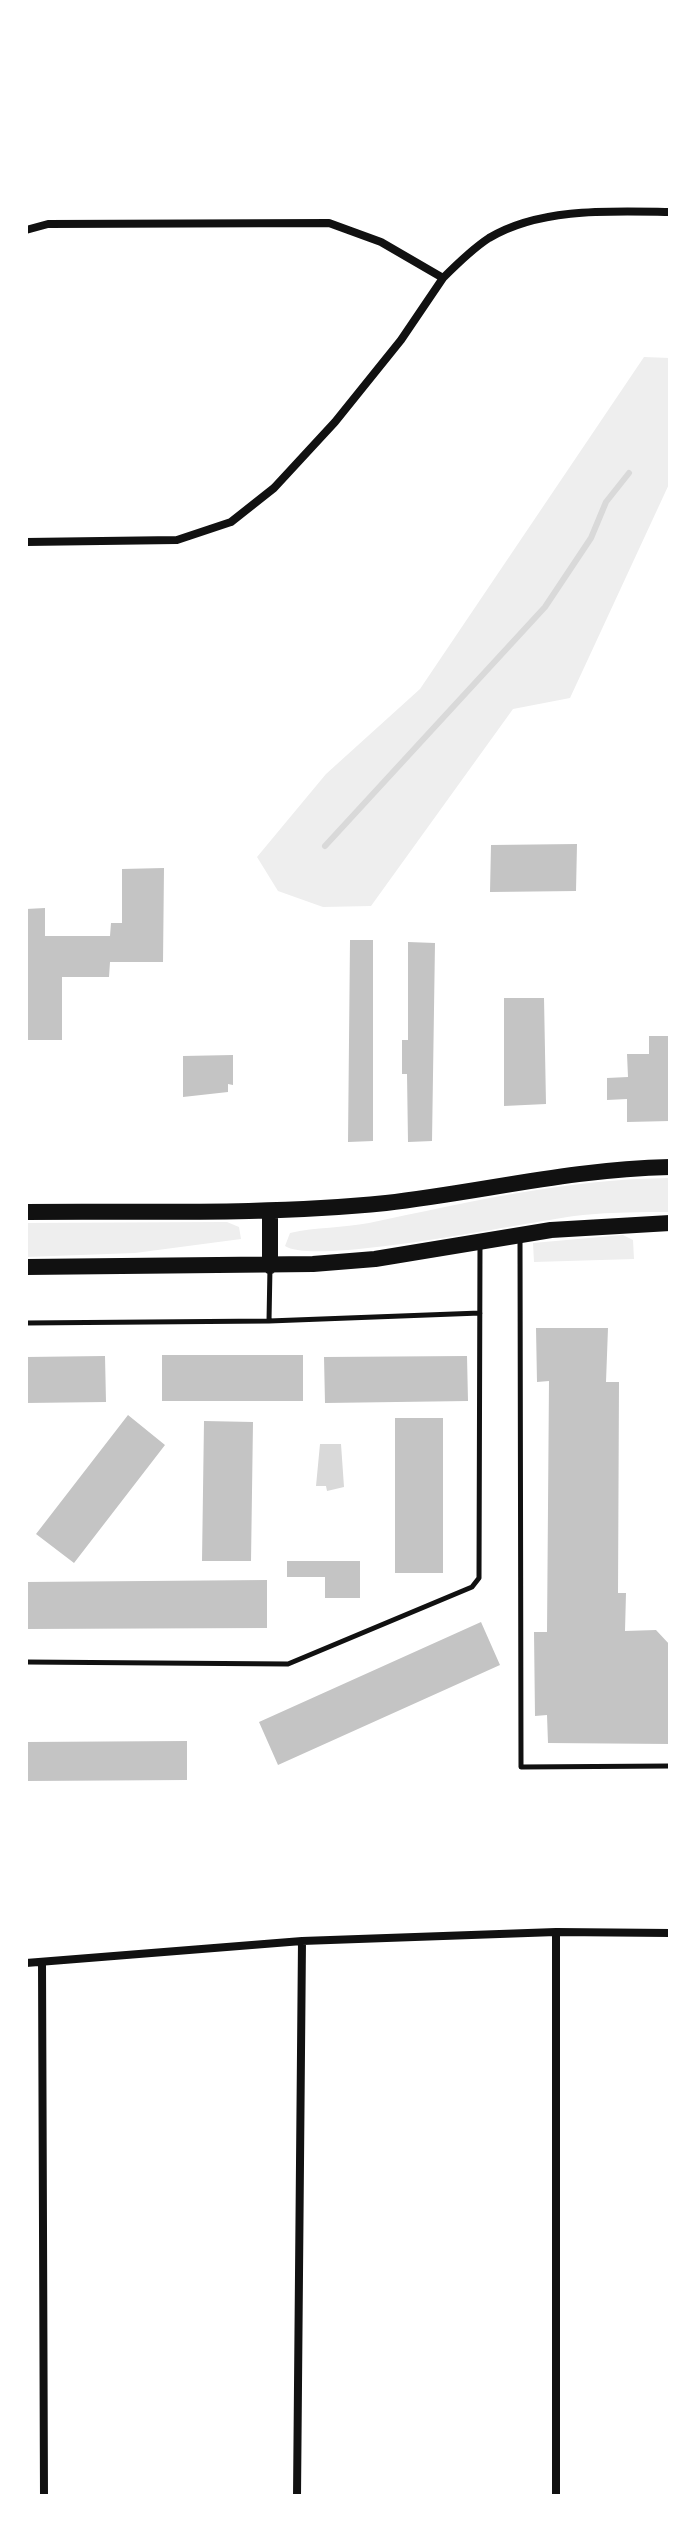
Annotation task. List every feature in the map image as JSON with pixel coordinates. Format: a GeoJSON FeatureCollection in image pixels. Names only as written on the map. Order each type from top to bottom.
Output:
{"type":"FeatureCollection","features":[{"type":"Feature","properties":{"kind":"main road"},"geometry":{"type":"LineString","coordinates":[[26,1212],[270,1211],[390,1202],[573,1173],[670,1167]]}},
{"type":"Feature","properties":{"kind":"main road"},"geometry":{"type":"LineString","coordinates":[[270,1211],[270,1266]]}},
{"type":"Feature","properties":{"kind":"main road"},"geometry":{"type":"LineString","coordinates":[[26,1267],[270,1266],[375,1259],[520,1234],[670,1223]]}},
{"type":"Feature","properties":{"kind":"street"},"geometry":{"type":"LineString","coordinates":[[26,542],[177,540],[231,522],[274,488],[335,422],[401,340],[443,278],[489,238],[519,224],[551,216],[670,212]]}},
{"type":"Feature","properties":{"kind":"street"},"geometry":{"type":"LineString","coordinates":[[26,230],[48,224],[329,223],[381,242],[443,278]]}},
{"type":"Feature","properties":{"kind":"street"},"geometry":{"type":"LineString","coordinates":[[26,1963],[302,1941],[556,1932],[670,1933]]}},
{"type":"Feature","properties":{"kind":"street"},"geometry":{"type":"LineString","coordinates":[[556,1932],[556,2496]]}},
{"type":"Feature","properties":{"kind":"street"},"geometry":{"type":"LineString","coordinates":[[297,2496],[302,1941]]}},
{"type":"Feature","properties":{"kind":"street"},"geometry":{"type":"LineString","coordinates":[[42,1962],[44,2496]]}},
{"type":"Feature","properties":{"kind":"lane"},"geometry":{"type":"LineString","coordinates":[[520,1234],[521,1767],[670,1766]]}},
{"type":"Feature","properties":{"kind":"lane"},"geometry":{"type":"LineString","coordinates":[[26,1662],[288,1664],[472,1587],[479,1578],[480,1242]]}},
{"type":"Feature","properties":{"kind":"lane"},"geometry":{"type":"LineString","coordinates":[[269,1321],[270,1266]]}},
{"type":"Feature","properties":{"kind":"lane"},"geometry":{"type":"LineString","coordinates":[[26,1323],[269,1321],[480,1313]]}},
{"type":"Feature","properties":{"kind":"shaded area"},"geometry":{"type":"Polygon","coordinates":[[[644,357],[670,358],[670,482],[570,698],[513,709],[371,906],[323,907],[278,891],[257,857],[326,774],[420,689],[644,357]]]}},
{"type":"Feature","properties":{"kind":"shaded area"},"geometry":{"type":"Polygon","coordinates":[[[670,1178],[670,1212],[583,1215],[338,1251],[305,1251],[285,1246],[290,1233],[300,1231],[369,1223],[555,1187],[670,1178]]]}},
{"type":"Feature","properties":{"kind":"shaded area"},"geometry":{"type":"Polygon","coordinates":[[[227,1222],[239,1227],[241,1239],[135,1253],[26,1257],[26,1223],[227,1222]]]}},
{"type":"Feature","properties":{"kind":"shaded area"},"geometry":{"type":"Polygon","coordinates":[[[623,1235],[633,1240],[634,1259],[534,1262],[533,1243],[623,1235]]]}},
{"type":"Feature","properties":{"kind":"shaded area"},"geometry":{"type":"Polygon","coordinates":[[[320,1444],[341,1444],[344,1487],[327,1491],[326,1486],[316,1486],[320,1444]]]}},
{"type":"Feature","properties":{"kind":"building"},"geometry":{"type":"Polygon","coordinates":[[[577,844],[576,891],[490,892],[491,845],[577,844]]]}},
{"type":"Feature","properties":{"kind":"building"},"geometry":{"type":"Polygon","coordinates":[[[164,868],[163,962],[110,962],[109,977],[62,977],[62,1040],[26,1040],[26,909],[45,908],[45,936],[110,936],[111,923],[122,923],[122,869],[164,868]]]}},
{"type":"Feature","properties":{"kind":"building"},"geometry":{"type":"Polygon","coordinates":[[[350,940],[373,940],[373,1141],[348,1142],[350,940]]]}},
{"type":"Feature","properties":{"kind":"building"},"geometry":{"type":"Polygon","coordinates":[[[408,942],[435,943],[432,1141],[408,1142],[407,1074],[402,1074],[402,1040],[408,1040],[408,942]]]}},
{"type":"Feature","properties":{"kind":"building"},"geometry":{"type":"Polygon","coordinates":[[[504,998],[544,998],[546,1104],[504,1106],[504,998]]]}},
{"type":"Feature","properties":{"kind":"building"},"geometry":{"type":"Polygon","coordinates":[[[649,1036],[670,1036],[670,1121],[627,1122],[627,1099],[607,1100],[607,1078],[628,1077],[627,1054],[649,1054],[649,1036]]]}},
{"type":"Feature","properties":{"kind":"building"},"geometry":{"type":"Polygon","coordinates":[[[233,1055],[233,1085],[228,1084],[228,1092],[183,1097],[183,1056],[233,1055]]]}},
{"type":"Feature","properties":{"kind":"building"},"geometry":{"type":"Polygon","coordinates":[[[536,1328],[608,1328],[606,1382],[619,1382],[618,1593],[626,1593],[625,1631],[656,1630],[670,1645],[670,1744],[548,1743],[547,1715],[535,1716],[534,1632],[547,1632],[549,1381],[537,1382],[536,1328]]]}},
{"type":"Feature","properties":{"kind":"building"},"geometry":{"type":"Polygon","coordinates":[[[162,1355],[303,1355],[303,1401],[162,1401],[162,1355]]]}},
{"type":"Feature","properties":{"kind":"building"},"geometry":{"type":"Polygon","coordinates":[[[105,1356],[106,1402],[26,1403],[26,1357],[105,1356]]]}},
{"type":"Feature","properties":{"kind":"building"},"geometry":{"type":"Polygon","coordinates":[[[467,1356],[468,1401],[325,1403],[324,1357],[467,1356]]]}},
{"type":"Feature","properties":{"kind":"building"},"geometry":{"type":"Polygon","coordinates":[[[128,1415],[165,1445],[74,1563],[36,1534],[128,1415]]]}},
{"type":"Feature","properties":{"kind":"building"},"geometry":{"type":"Polygon","coordinates":[[[395,1418],[443,1418],[443,1573],[395,1573],[395,1418]]]}},
{"type":"Feature","properties":{"kind":"building"},"geometry":{"type":"Polygon","coordinates":[[[204,1421],[253,1422],[251,1561],[202,1561],[204,1421]]]}},
{"type":"Feature","properties":{"kind":"building"},"geometry":{"type":"Polygon","coordinates":[[[287,1561],[360,1561],[360,1598],[325,1598],[325,1577],[287,1577],[287,1561]]]}},
{"type":"Feature","properties":{"kind":"building"},"geometry":{"type":"Polygon","coordinates":[[[267,1580],[267,1628],[26,1629],[26,1582],[267,1580]]]}},
{"type":"Feature","properties":{"kind":"building"},"geometry":{"type":"Polygon","coordinates":[[[481,1622],[500,1665],[278,1765],[259,1722],[481,1622]]]}},
{"type":"Feature","properties":{"kind":"building"},"geometry":{"type":"Polygon","coordinates":[[[187,1741],[187,1780],[26,1781],[26,1742],[187,1741]]]}},
{"type":"Feature","properties":{"kind":"waterway"},"geometry":{"type":"LineString","coordinates":[[325,846],[545,607],[591,538],[606,502],[629,473]]}}]}
